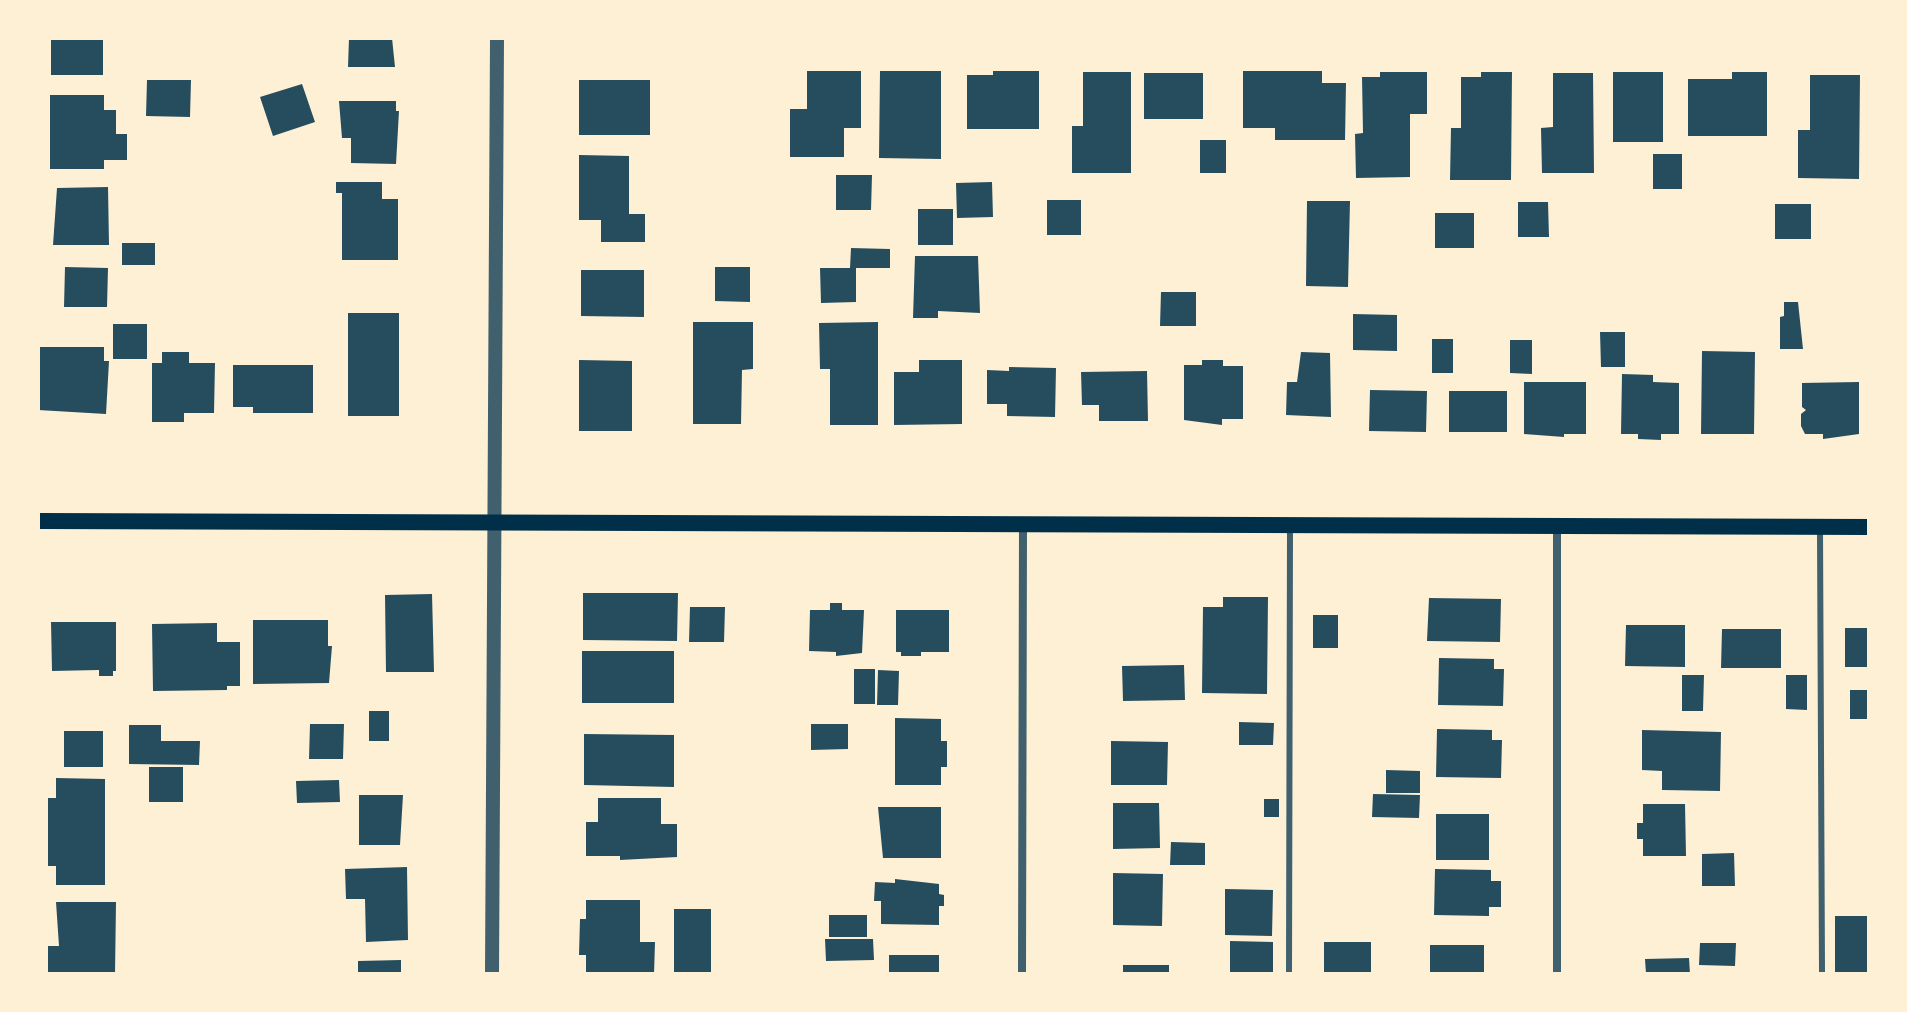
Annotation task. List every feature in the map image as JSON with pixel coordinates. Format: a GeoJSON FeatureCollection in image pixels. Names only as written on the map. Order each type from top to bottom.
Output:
{"type":"FeatureCollection","features":[{"type":"Feature","properties":{"kind":"main road"},"geometry":{"type":"LineString","coordinates":[[38,521],[1869,527]]}},
{"type":"Feature","properties":{"kind":"street"},"geometry":{"type":"LineString","coordinates":[[492,974],[497,38]]}},
{"type":"Feature","properties":{"kind":"street"},"geometry":{"type":"LineString","coordinates":[[1022,974],[1023,523]]}},
{"type":"Feature","properties":{"kind":"street"},"geometry":{"type":"LineString","coordinates":[[1557,525],[1557,974]]}},
{"type":"Feature","properties":{"kind":"lane"},"geometry":{"type":"LineString","coordinates":[[1289,974],[1290,523]]}},
{"type":"Feature","properties":{"kind":"lane"},"geometry":{"type":"LineString","coordinates":[[1820,527],[1822,974]]}},
{"type":"Feature","properties":{"kind":"building"},"geometry":{"type":"Polygon","coordinates":[[[51,38],[103,38],[103,75],[51,75],[51,38]]]}},
{"type":"Feature","properties":{"kind":"building"},"geometry":{"type":"Polygon","coordinates":[[[349,38],[392,38],[395,67],[348,67],[349,38]]]}},
{"type":"Feature","properties":{"kind":"building"},"geometry":{"type":"Polygon","coordinates":[[[807,71],[861,71],[861,128],[844,128],[844,157],[790,157],[790,109],[807,109],[807,71]]]}},
{"type":"Feature","properties":{"kind":"building"},"geometry":{"type":"Polygon","coordinates":[[[880,71],[941,71],[941,159],[879,158],[880,71]]]}},
{"type":"Feature","properties":{"kind":"building"},"geometry":{"type":"Polygon","coordinates":[[[993,71],[1039,71],[1039,129],[967,129],[967,75],[993,75],[993,71]]]}},
{"type":"Feature","properties":{"kind":"building"},"geometry":{"type":"Polygon","coordinates":[[[1243,71],[1322,71],[1322,83],[1346,83],[1345,140],[1275,140],[1275,128],[1243,128],[1243,71]]]}},
{"type":"Feature","properties":{"kind":"building"},"geometry":{"type":"Polygon","coordinates":[[[1083,72],[1131,72],[1131,173],[1072,173],[1072,126],[1083,126],[1083,72]]]}},
{"type":"Feature","properties":{"kind":"building"},"geometry":{"type":"Polygon","coordinates":[[[1380,72],[1427,72],[1427,114],[1410,114],[1410,177],[1356,178],[1355,134],[1363,133],[1362,77],[1380,77],[1380,72]]]}},
{"type":"Feature","properties":{"kind":"building"},"geometry":{"type":"Polygon","coordinates":[[[1481,72],[1512,72],[1511,180],[1450,180],[1451,128],[1461,128],[1461,77],[1481,77],[1481,72]]]}},
{"type":"Feature","properties":{"kind":"building"},"geometry":{"type":"Polygon","coordinates":[[[1613,72],[1663,72],[1663,142],[1613,142],[1613,72]]]}},
{"type":"Feature","properties":{"kind":"building"},"geometry":{"type":"Polygon","coordinates":[[[1732,72],[1767,72],[1767,136],[1688,136],[1688,79],[1732,79],[1732,72]]]}},
{"type":"Feature","properties":{"kind":"building"},"geometry":{"type":"Polygon","coordinates":[[[1144,73],[1203,73],[1203,119],[1144,119],[1144,73]]]}},
{"type":"Feature","properties":{"kind":"building"},"geometry":{"type":"Polygon","coordinates":[[[1553,73],[1593,73],[1594,173],[1542,173],[1541,128],[1553,127],[1553,73]]]}},
{"type":"Feature","properties":{"kind":"building"},"geometry":{"type":"Polygon","coordinates":[[[1810,75],[1860,75],[1859,179],[1798,178],[1798,130],[1810,130],[1810,75]]]}},
{"type":"Feature","properties":{"kind":"building"},"geometry":{"type":"Polygon","coordinates":[[[147,80],[191,80],[190,117],[146,116],[147,80]]]}},
{"type":"Feature","properties":{"kind":"building"},"geometry":{"type":"Polygon","coordinates":[[[579,80],[650,80],[650,135],[579,135],[579,80]]]}},
{"type":"Feature","properties":{"kind":"building"},"geometry":{"type":"Polygon","coordinates":[[[302,84],[315,122],[273,136],[260,97],[302,84]]]}},
{"type":"Feature","properties":{"kind":"building"},"geometry":{"type":"Polygon","coordinates":[[[50,95],[104,95],[104,110],[116,110],[116,134],[127,134],[127,160],[104,160],[104,169],[50,169],[50,95]]]}},
{"type":"Feature","properties":{"kind":"building"},"geometry":{"type":"Polygon","coordinates":[[[339,101],[396,101],[396,111],[399,111],[396,164],[351,163],[351,138],[342,138],[339,101]]]}},
{"type":"Feature","properties":{"kind":"building"},"geometry":{"type":"Polygon","coordinates":[[[1200,140],[1226,140],[1226,173],[1200,173],[1200,140]]]}},
{"type":"Feature","properties":{"kind":"building"},"geometry":{"type":"Polygon","coordinates":[[[1653,154],[1682,154],[1682,189],[1653,189],[1653,154]]]}},
{"type":"Feature","properties":{"kind":"building"},"geometry":{"type":"Polygon","coordinates":[[[579,155],[629,156],[629,214],[645,214],[645,242],[601,242],[601,220],[579,220],[579,155]]]}},
{"type":"Feature","properties":{"kind":"building"},"geometry":{"type":"Polygon","coordinates":[[[836,175],[872,175],[871,210],[836,210],[836,175]]]}},
{"type":"Feature","properties":{"kind":"building"},"geometry":{"type":"Polygon","coordinates":[[[336,182],[382,182],[382,199],[398,199],[398,260],[342,260],[342,193],[336,193],[336,182]]]}},
{"type":"Feature","properties":{"kind":"building"},"geometry":{"type":"Polygon","coordinates":[[[992,182],[993,217],[957,218],[956,183],[992,182]]]}},
{"type":"Feature","properties":{"kind":"building"},"geometry":{"type":"Polygon","coordinates":[[[108,187],[109,245],[53,245],[57,188],[108,187]]]}},
{"type":"Feature","properties":{"kind":"building"},"geometry":{"type":"Polygon","coordinates":[[[1047,200],[1081,200],[1081,235],[1047,235],[1047,200]]]}},
{"type":"Feature","properties":{"kind":"building"},"geometry":{"type":"Polygon","coordinates":[[[1307,201],[1350,201],[1348,287],[1306,286],[1307,201]]]}},
{"type":"Feature","properties":{"kind":"building"},"geometry":{"type":"Polygon","coordinates":[[[1518,202],[1548,202],[1549,237],[1518,237],[1518,202]]]}},
{"type":"Feature","properties":{"kind":"building"},"geometry":{"type":"Polygon","coordinates":[[[1775,204],[1811,204],[1811,239],[1775,239],[1775,204]]]}},
{"type":"Feature","properties":{"kind":"building"},"geometry":{"type":"Polygon","coordinates":[[[918,209],[953,209],[953,245],[918,245],[918,209]]]}},
{"type":"Feature","properties":{"kind":"building"},"geometry":{"type":"Polygon","coordinates":[[[1435,213],[1474,213],[1474,248],[1435,248],[1435,213]]]}},
{"type":"Feature","properties":{"kind":"building"},"geometry":{"type":"Polygon","coordinates":[[[122,243],[155,243],[155,265],[122,265],[122,243]]]}},
{"type":"Feature","properties":{"kind":"building"},"geometry":{"type":"Polygon","coordinates":[[[851,248],[890,249],[890,268],[856,268],[856,302],[821,303],[820,268],[850,268],[851,248]]]}},
{"type":"Feature","properties":{"kind":"building"},"geometry":{"type":"Polygon","coordinates":[[[915,256],[978,256],[980,313],[938,311],[938,318],[913,318],[915,256]]]}},
{"type":"Feature","properties":{"kind":"building"},"geometry":{"type":"Polygon","coordinates":[[[65,267],[108,268],[107,307],[64,307],[65,267]]]}},
{"type":"Feature","properties":{"kind":"building"},"geometry":{"type":"Polygon","coordinates":[[[715,267],[750,267],[750,302],[715,301],[715,267]]]}},
{"type":"Feature","properties":{"kind":"building"},"geometry":{"type":"Polygon","coordinates":[[[581,270],[644,270],[644,317],[581,316],[581,270]]]}},
{"type":"Feature","properties":{"kind":"building"},"geometry":{"type":"Polygon","coordinates":[[[1161,292],[1196,292],[1196,326],[1160,326],[1161,292]]]}},
{"type":"Feature","properties":{"kind":"building"},"geometry":{"type":"Polygon","coordinates":[[[1784,302],[1798,302],[1803,349],[1780,349],[1780,317],[1784,316],[1784,302]]]}},
{"type":"Feature","properties":{"kind":"building"},"geometry":{"type":"Polygon","coordinates":[[[348,313],[399,313],[399,416],[348,416],[348,313]]]}},
{"type":"Feature","properties":{"kind":"building"},"geometry":{"type":"Polygon","coordinates":[[[1353,314],[1397,315],[1397,351],[1353,350],[1353,314]]]}},
{"type":"Feature","properties":{"kind":"building"},"geometry":{"type":"Polygon","coordinates":[[[693,322],[753,322],[753,369],[742,370],[741,424],[693,424],[693,322]]]}},
{"type":"Feature","properties":{"kind":"building"},"geometry":{"type":"Polygon","coordinates":[[[878,322],[878,425],[830,425],[830,369],[820,369],[819,323],[878,322]]]}},
{"type":"Feature","properties":{"kind":"building"},"geometry":{"type":"Polygon","coordinates":[[[113,324],[147,324],[147,359],[113,359],[113,324]]]}},
{"type":"Feature","properties":{"kind":"building"},"geometry":{"type":"Polygon","coordinates":[[[1600,332],[1625,332],[1625,367],[1601,367],[1600,332]]]}},
{"type":"Feature","properties":{"kind":"building"},"geometry":{"type":"Polygon","coordinates":[[[1432,339],[1453,339],[1453,373],[1432,373],[1432,339]]]}},
{"type":"Feature","properties":{"kind":"building"},"geometry":{"type":"Polygon","coordinates":[[[1510,340],[1532,340],[1532,374],[1510,373],[1510,340]]]}},
{"type":"Feature","properties":{"kind":"building"},"geometry":{"type":"Polygon","coordinates":[[[38,347],[104,347],[104,361],[109,361],[106,414],[38,410],[38,347]]]}},
{"type":"Feature","properties":{"kind":"building"},"geometry":{"type":"Polygon","coordinates":[[[1702,351],[1755,352],[1754,434],[1701,434],[1702,351]]]}},
{"type":"Feature","properties":{"kind":"building"},"geometry":{"type":"Polygon","coordinates":[[[162,352],[189,352],[189,363],[215,363],[214,413],[184,413],[184,422],[152,422],[152,363],[162,363],[162,352]]]}},
{"type":"Feature","properties":{"kind":"building"},"geometry":{"type":"Polygon","coordinates":[[[1301,352],[1330,353],[1331,417],[1286,415],[1287,382],[1297,382],[1301,352]]]}},
{"type":"Feature","properties":{"kind":"building"},"geometry":{"type":"Polygon","coordinates":[[[579,360],[632,361],[632,431],[579,431],[579,360]]]}},
{"type":"Feature","properties":{"kind":"building"},"geometry":{"type":"Polygon","coordinates":[[[919,360],[962,360],[962,424],[894,425],[894,372],[919,372],[919,360]]]}},
{"type":"Feature","properties":{"kind":"building"},"geometry":{"type":"Polygon","coordinates":[[[1202,360],[1223,360],[1223,366],[1243,366],[1243,419],[1222,419],[1222,425],[1184,420],[1184,365],[1202,365],[1202,360]]]}},
{"type":"Feature","properties":{"kind":"building"},"geometry":{"type":"Polygon","coordinates":[[[233,365],[313,365],[313,413],[253,413],[253,407],[233,407],[233,365]]]}},
{"type":"Feature","properties":{"kind":"building"},"geometry":{"type":"Polygon","coordinates":[[[1009,367],[1056,368],[1055,417],[1007,416],[1007,404],[987,404],[987,370],[1009,371],[1009,367]]]}},
{"type":"Feature","properties":{"kind":"building"},"geometry":{"type":"Polygon","coordinates":[[[1147,371],[1148,421],[1099,421],[1099,405],[1082,405],[1081,372],[1147,371]]]}},
{"type":"Feature","properties":{"kind":"building"},"geometry":{"type":"Polygon","coordinates":[[[1622,374],[1653,375],[1653,382],[1679,383],[1679,434],[1661,434],[1661,440],[1638,439],[1638,434],[1621,434],[1622,374]]]}},
{"type":"Feature","properties":{"kind":"building"},"geometry":{"type":"Polygon","coordinates":[[[1524,382],[1586,382],[1586,434],[1564,434],[1564,437],[1524,434],[1524,382]]]}},
{"type":"Feature","properties":{"kind":"building"},"geometry":{"type":"Polygon","coordinates":[[[1859,382],[1859,434],[1823,439],[1823,434],[1805,434],[1801,426],[1801,414],[1806,410],[1802,407],[1802,383],[1859,382]]]}},
{"type":"Feature","properties":{"kind":"building"},"geometry":{"type":"Polygon","coordinates":[[[1370,390],[1427,391],[1426,432],[1369,431],[1370,390]]]}},
{"type":"Feature","properties":{"kind":"building"},"geometry":{"type":"Polygon","coordinates":[[[1449,391],[1507,391],[1507,432],[1449,432],[1449,391]]]}},
{"type":"Feature","properties":{"kind":"building"},"geometry":{"type":"Polygon","coordinates":[[[583,593],[678,593],[677,641],[583,640],[583,593]]]}},
{"type":"Feature","properties":{"kind":"building"},"geometry":{"type":"Polygon","coordinates":[[[432,594],[434,672],[386,672],[385,595],[432,594]]]}},
{"type":"Feature","properties":{"kind":"building"},"geometry":{"type":"Polygon","coordinates":[[[1223,597],[1268,597],[1267,694],[1202,693],[1203,607],[1223,607],[1223,597]]]}},
{"type":"Feature","properties":{"kind":"building"},"geometry":{"type":"Polygon","coordinates":[[[1429,598],[1501,599],[1500,642],[1427,641],[1429,598]]]}},
{"type":"Feature","properties":{"kind":"building"},"geometry":{"type":"Polygon","coordinates":[[[830,603],[842,603],[842,610],[864,610],[862,653],[836,656],[836,652],[809,651],[810,610],[830,610],[830,603]]]}},
{"type":"Feature","properties":{"kind":"building"},"geometry":{"type":"Polygon","coordinates":[[[690,607],[725,607],[724,642],[689,642],[690,607]]]}},
{"type":"Feature","properties":{"kind":"building"},"geometry":{"type":"Polygon","coordinates":[[[896,610],[949,610],[949,652],[901,656],[901,652],[896,652],[896,610]]]}},
{"type":"Feature","properties":{"kind":"building"},"geometry":{"type":"Polygon","coordinates":[[[1313,615],[1338,615],[1338,648],[1313,648],[1313,615]]]}},
{"type":"Feature","properties":{"kind":"building"},"geometry":{"type":"Polygon","coordinates":[[[253,620],[328,620],[328,646],[332,646],[329,683],[253,684],[253,620]]]}},
{"type":"Feature","properties":{"kind":"building"},"geometry":{"type":"Polygon","coordinates":[[[51,622],[116,622],[116,671],[113,671],[113,676],[99,676],[99,670],[52,671],[51,622]]]}},
{"type":"Feature","properties":{"kind":"building"},"geometry":{"type":"Polygon","coordinates":[[[217,623],[217,642],[240,642],[240,686],[227,686],[227,690],[153,691],[152,624],[217,623]]]}},
{"type":"Feature","properties":{"kind":"building"},"geometry":{"type":"Polygon","coordinates":[[[1626,625],[1685,625],[1685,667],[1625,666],[1626,625]]]}},
{"type":"Feature","properties":{"kind":"building"},"geometry":{"type":"Polygon","coordinates":[[[1845,628],[1869,628],[1869,667],[1845,667],[1845,628]]]}},
{"type":"Feature","properties":{"kind":"building"},"geometry":{"type":"Polygon","coordinates":[[[1722,629],[1781,629],[1781,668],[1721,668],[1722,629]]]}},
{"type":"Feature","properties":{"kind":"building"},"geometry":{"type":"Polygon","coordinates":[[[582,651],[674,651],[674,703],[582,703],[582,651]]]}},
{"type":"Feature","properties":{"kind":"building"},"geometry":{"type":"Polygon","coordinates":[[[1439,658],[1494,659],[1494,669],[1504,669],[1503,706],[1438,705],[1439,658]]]}},
{"type":"Feature","properties":{"kind":"building"},"geometry":{"type":"Polygon","coordinates":[[[1184,665],[1185,700],[1123,701],[1122,666],[1184,665]]]}},
{"type":"Feature","properties":{"kind":"building"},"geometry":{"type":"Polygon","coordinates":[[[854,669],[875,669],[875,704],[854,704],[854,669]]]}},
{"type":"Feature","properties":{"kind":"building"},"geometry":{"type":"Polygon","coordinates":[[[878,670],[899,671],[898,705],[877,705],[878,670]]]}},
{"type":"Feature","properties":{"kind":"building"},"geometry":{"type":"Polygon","coordinates":[[[1682,675],[1704,675],[1703,711],[1682,711],[1682,675]]]}},
{"type":"Feature","properties":{"kind":"building"},"geometry":{"type":"Polygon","coordinates":[[[1786,675],[1807,675],[1807,710],[1786,709],[1786,675]]]}},
{"type":"Feature","properties":{"kind":"building"},"geometry":{"type":"Polygon","coordinates":[[[1850,690],[1869,690],[1869,719],[1850,719],[1850,690]]]}},
{"type":"Feature","properties":{"kind":"building"},"geometry":{"type":"Polygon","coordinates":[[[369,711],[389,711],[389,741],[369,741],[369,711]]]}},
{"type":"Feature","properties":{"kind":"building"},"geometry":{"type":"Polygon","coordinates":[[[895,718],[941,719],[941,741],[947,741],[947,767],[941,767],[941,785],[895,785],[895,718]]]}},
{"type":"Feature","properties":{"kind":"building"},"geometry":{"type":"Polygon","coordinates":[[[1239,722],[1274,723],[1273,745],[1239,745],[1239,722]]]}},
{"type":"Feature","properties":{"kind":"building"},"geometry":{"type":"Polygon","coordinates":[[[310,724],[344,724],[343,759],[309,759],[310,724]]]}},
{"type":"Feature","properties":{"kind":"building"},"geometry":{"type":"Polygon","coordinates":[[[811,724],[848,724],[848,749],[811,750],[811,724]]]}},
{"type":"Feature","properties":{"kind":"building"},"geometry":{"type":"Polygon","coordinates":[[[129,725],[161,725],[161,741],[200,741],[199,765],[129,764],[129,725]]]}},
{"type":"Feature","properties":{"kind":"building"},"geometry":{"type":"Polygon","coordinates":[[[1437,729],[1492,730],[1492,740],[1502,740],[1501,778],[1436,777],[1437,729]]]}},
{"type":"Feature","properties":{"kind":"building"},"geometry":{"type":"Polygon","coordinates":[[[1642,730],[1721,732],[1720,791],[1662,790],[1662,771],[1642,770],[1642,730]]]}},
{"type":"Feature","properties":{"kind":"building"},"geometry":{"type":"Polygon","coordinates":[[[64,731],[103,731],[103,767],[64,767],[64,731]]]}},
{"type":"Feature","properties":{"kind":"building"},"geometry":{"type":"Polygon","coordinates":[[[584,734],[674,735],[674,787],[584,785],[584,734]]]}},
{"type":"Feature","properties":{"kind":"building"},"geometry":{"type":"Polygon","coordinates":[[[1111,741],[1168,742],[1167,785],[1111,785],[1111,741]]]}},
{"type":"Feature","properties":{"kind":"building"},"geometry":{"type":"Polygon","coordinates":[[[149,767],[183,767],[183,802],[149,802],[149,767]]]}},
{"type":"Feature","properties":{"kind":"building"},"geometry":{"type":"Polygon","coordinates":[[[1386,770],[1420,771],[1420,793],[1386,793],[1386,770]]]}},
{"type":"Feature","properties":{"kind":"building"},"geometry":{"type":"Polygon","coordinates":[[[56,778],[105,779],[105,885],[56,885],[56,866],[48,866],[48,798],[56,798],[56,778]]]}},
{"type":"Feature","properties":{"kind":"building"},"geometry":{"type":"Polygon","coordinates":[[[339,780],[340,802],[297,803],[296,781],[339,780]]]}},
{"type":"Feature","properties":{"kind":"building"},"geometry":{"type":"Polygon","coordinates":[[[1373,794],[1420,795],[1419,818],[1372,817],[1373,794]]]}},
{"type":"Feature","properties":{"kind":"building"},"geometry":{"type":"Polygon","coordinates":[[[359,795],[403,795],[400,845],[359,845],[359,795]]]}},
{"type":"Feature","properties":{"kind":"building"},"geometry":{"type":"Polygon","coordinates":[[[598,798],[661,798],[661,824],[677,824],[677,857],[620,860],[620,856],[586,856],[586,822],[598,822],[598,798]]]}},
{"type":"Feature","properties":{"kind":"building"},"geometry":{"type":"Polygon","coordinates":[[[1264,799],[1279,799],[1279,817],[1264,817],[1264,799]]]}},
{"type":"Feature","properties":{"kind":"building"},"geometry":{"type":"Polygon","coordinates":[[[1113,803],[1159,803],[1160,848],[1113,849],[1113,803]]]}},
{"type":"Feature","properties":{"kind":"building"},"geometry":{"type":"Polygon","coordinates":[[[1643,804],[1685,804],[1686,856],[1643,856],[1643,839],[1637,839],[1637,823],[1643,823],[1643,804]]]}},
{"type":"Feature","properties":{"kind":"building"},"geometry":{"type":"Polygon","coordinates":[[[878,807],[941,807],[941,858],[883,858],[878,807]]]}},
{"type":"Feature","properties":{"kind":"building"},"geometry":{"type":"Polygon","coordinates":[[[1436,814],[1489,814],[1489,860],[1436,860],[1436,814]]]}},
{"type":"Feature","properties":{"kind":"building"},"geometry":{"type":"Polygon","coordinates":[[[1171,842],[1205,843],[1205,865],[1170,865],[1171,842]]]}},
{"type":"Feature","properties":{"kind":"building"},"geometry":{"type":"Polygon","coordinates":[[[1734,853],[1735,886],[1702,886],[1702,854],[1734,853]]]}},
{"type":"Feature","properties":{"kind":"building"},"geometry":{"type":"Polygon","coordinates":[[[407,867],[408,940],[366,942],[365,899],[346,899],[345,869],[407,867]]]}},
{"type":"Feature","properties":{"kind":"building"},"geometry":{"type":"Polygon","coordinates":[[[1435,869],[1491,870],[1491,881],[1501,881],[1501,907],[1489,907],[1489,916],[1434,915],[1435,869]]]}},
{"type":"Feature","properties":{"kind":"building"},"geometry":{"type":"Polygon","coordinates":[[[1113,873],[1163,874],[1162,926],[1113,925],[1113,873]]]}},
{"type":"Feature","properties":{"kind":"building"},"geometry":{"type":"Polygon","coordinates":[[[895,879],[939,884],[939,894],[944,895],[944,906],[939,906],[939,925],[881,924],[881,901],[874,901],[875,882],[895,883],[895,879]]]}},
{"type":"Feature","properties":{"kind":"building"},"geometry":{"type":"Polygon","coordinates":[[[1225,889],[1273,890],[1272,936],[1225,935],[1225,889]]]}},
{"type":"Feature","properties":{"kind":"building"},"geometry":{"type":"Polygon","coordinates":[[[586,900],[640,900],[640,942],[655,942],[654,974],[586,974],[586,955],[579,955],[580,919],[586,919],[586,900]]]}},
{"type":"Feature","properties":{"kind":"building"},"geometry":{"type":"Polygon","coordinates":[[[56,902],[116,902],[115,974],[48,974],[48,946],[59,946],[56,902]]]}},
{"type":"Feature","properties":{"kind":"building"},"geometry":{"type":"Polygon","coordinates":[[[674,909],[711,909],[711,974],[674,974],[674,909]]]}},
{"type":"Feature","properties":{"kind":"building"},"geometry":{"type":"Polygon","coordinates":[[[829,915],[867,915],[867,937],[829,937],[829,915]]]}},
{"type":"Feature","properties":{"kind":"building"},"geometry":{"type":"Polygon","coordinates":[[[1835,916],[1869,916],[1869,974],[1835,974],[1835,916]]]}},
{"type":"Feature","properties":{"kind":"building"},"geometry":{"type":"Polygon","coordinates":[[[825,939],[873,939],[874,960],[826,961],[825,939]]]}},
{"type":"Feature","properties":{"kind":"building"},"geometry":{"type":"Polygon","coordinates":[[[1230,941],[1273,942],[1273,974],[1230,974],[1230,941]]]}},
{"type":"Feature","properties":{"kind":"building"},"geometry":{"type":"Polygon","coordinates":[[[1324,942],[1371,942],[1371,974],[1324,974],[1324,942]]]}},
{"type":"Feature","properties":{"kind":"building"},"geometry":{"type":"Polygon","coordinates":[[[1700,943],[1736,943],[1735,966],[1699,965],[1700,943]]]}},
{"type":"Feature","properties":{"kind":"building"},"geometry":{"type":"Polygon","coordinates":[[[1430,945],[1484,945],[1484,974],[1430,974],[1430,945]]]}},
{"type":"Feature","properties":{"kind":"building"},"geometry":{"type":"Polygon","coordinates":[[[889,955],[939,955],[939,974],[889,974],[889,955]]]}},
{"type":"Feature","properties":{"kind":"building"},"geometry":{"type":"Polygon","coordinates":[[[1689,958],[1690,974],[1646,974],[1645,959],[1689,958]]]}},
{"type":"Feature","properties":{"kind":"building"},"geometry":{"type":"Polygon","coordinates":[[[401,960],[401,974],[358,974],[358,961],[401,960]]]}},
{"type":"Feature","properties":{"kind":"building"},"geometry":{"type":"Polygon","coordinates":[[[1123,965],[1169,965],[1169,974],[1123,974],[1123,965]]]}}]}
